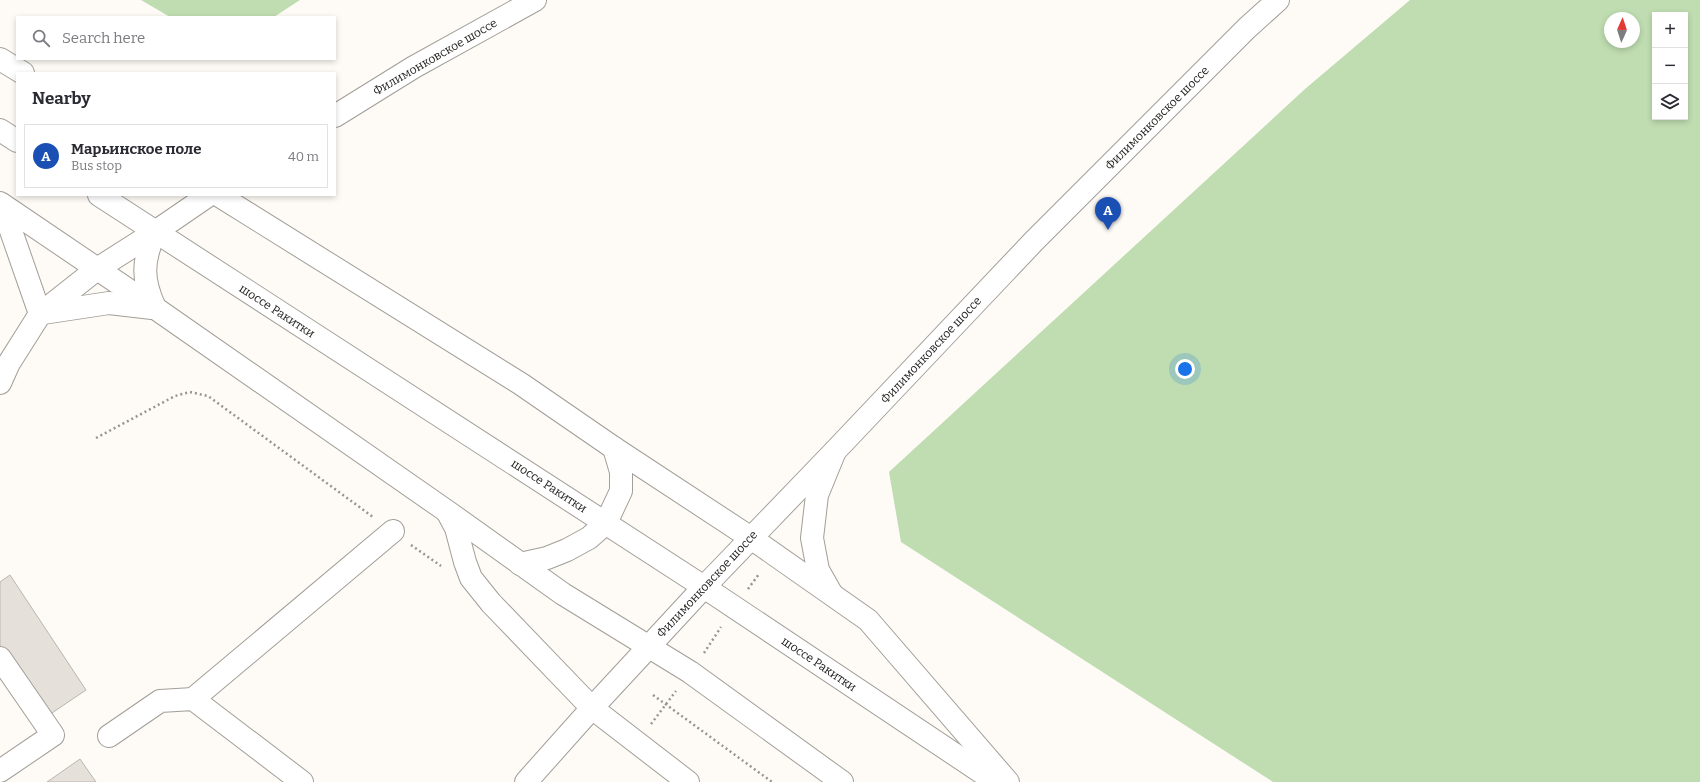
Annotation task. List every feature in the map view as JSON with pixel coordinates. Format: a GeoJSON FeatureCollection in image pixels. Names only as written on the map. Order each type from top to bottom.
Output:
{"type":"FeatureCollection","features":[{"type":"Feature","properties":{"kind":"street","name":"Филимонковское шоссе"},"geometry":{"type":"LineString","coordinates":[[336,115],[414,67],[535,0]]}},
{"type":"Feature","properties":{"kind":"street","name":"Филимонковское шоссе"},"geometry":{"type":"LineString","coordinates":[[526,782],[704,587],[1034,241],[1247,28],[1278,0]]}},
{"type":"Feature","properties":{"kind":"street"},"geometry":{"type":"LineString","coordinates":[[0,59],[21,72]]}},
{"type":"Feature","properties":{"kind":"street"},"geometry":{"type":"LineString","coordinates":[[0,130],[16,140]]}},
{"type":"Feature","properties":{"kind":"street","name":"шоссе Ракитки"},"geometry":{"type":"LineString","coordinates":[[101,196],[704,587],[996,782]]}},
{"type":"Feature","properties":{"kind":"street"},"geometry":{"type":"LineString","coordinates":[[0,383],[8,363],[40,314],[97,269],[208,196]]}},
{"type":"Feature","properties":{"kind":"street"},"geometry":{"type":"LineString","coordinates":[[220,196],[521,384],[614,448],[751,538],[868,620],[1008,782]]}},
{"type":"Feature","properties":{"kind":"street"},"geometry":{"type":"LineString","coordinates":[[1,204],[155,308],[448,512],[562,594],[690,672],[842,782]]}},
{"type":"Feature","properties":{"kind":"street"},"geometry":{"type":"LineString","coordinates":[[1,204],[40,314]]}},
{"type":"Feature","properties":{"kind":"street"},"geometry":{"type":"LineString","coordinates":[[155,232],[148,247],[145,261],[147,290],[155,308]]}},
{"type":"Feature","properties":{"kind":"street"},"geometry":{"type":"LineString","coordinates":[[40,314],[109,303],[155,308]]}},
{"type":"Feature","properties":{"kind":"street"},"geometry":{"type":"LineString","coordinates":[[520,564],[547,558],[567,550],[589,538],[606,523],[620,491],[621,472],[614,448]]}},
{"type":"Feature","properties":{"kind":"street"},"geometry":{"type":"LineString","coordinates":[[831,594],[818,570],[812,538],[817,495],[835,451]]}},
{"type":"Feature","properties":{"kind":"street"},"geometry":{"type":"LineString","coordinates":[[448,512],[456,528],[471,578],[491,603],[592,708],[688,782]]}},
{"type":"Feature","properties":{"kind":"street"},"geometry":{"type":"LineString","coordinates":[[109,736],[160,701],[193,699],[393,531]]}},
{"type":"Feature","properties":{"kind":"street"},"geometry":{"type":"LineString","coordinates":[[0,658],[53,735],[8,774]]}},
{"type":"Feature","properties":{"kind":"street"},"geometry":{"type":"LineString","coordinates":[[193,699],[302,782]]}},
{"type":"Feature","properties":{"kind":"path"},"geometry":{"type":"LineString","coordinates":[[96,438],[176,396],[190,392],[208,396],[442,567]]}},
{"type":"Feature","properties":{"kind":"path"},"geometry":{"type":"LineString","coordinates":[[637,742],[690,672],[774,554]]}},
{"type":"Feature","properties":{"kind":"path"},"geometry":{"type":"LineString","coordinates":[[653,695],[772,782]]}},
{"type":"Feature","properties":{"kind":"green space"},"geometry":{"type":"Polygon","coordinates":[[[141,0],[300,0],[276,16],[168,16],[141,0]]]}},
{"type":"Feature","properties":{"kind":"green space"},"geometry":{"type":"Polygon","coordinates":[[[1410,0],[1700,0],[1700,782],[1273,782],[901,542],[889,472],[1305,89],[1410,0]]]}},
{"type":"Feature","properties":{"kind":"building"},"geometry":{"type":"Polygon","coordinates":[[[10,575],[86,690],[46,717],[0,647],[0,582],[10,575]]]}},
{"type":"Feature","properties":{"kind":"building"},"geometry":{"type":"Polygon","coordinates":[[[80,759],[96,782],[47,782],[80,759]]]}},
{"type":"Feature","properties":{"kind":"place","name":"Марьинское поле"},"geometry":{"type":"Point","coordinates":[1108,230]}}]}
